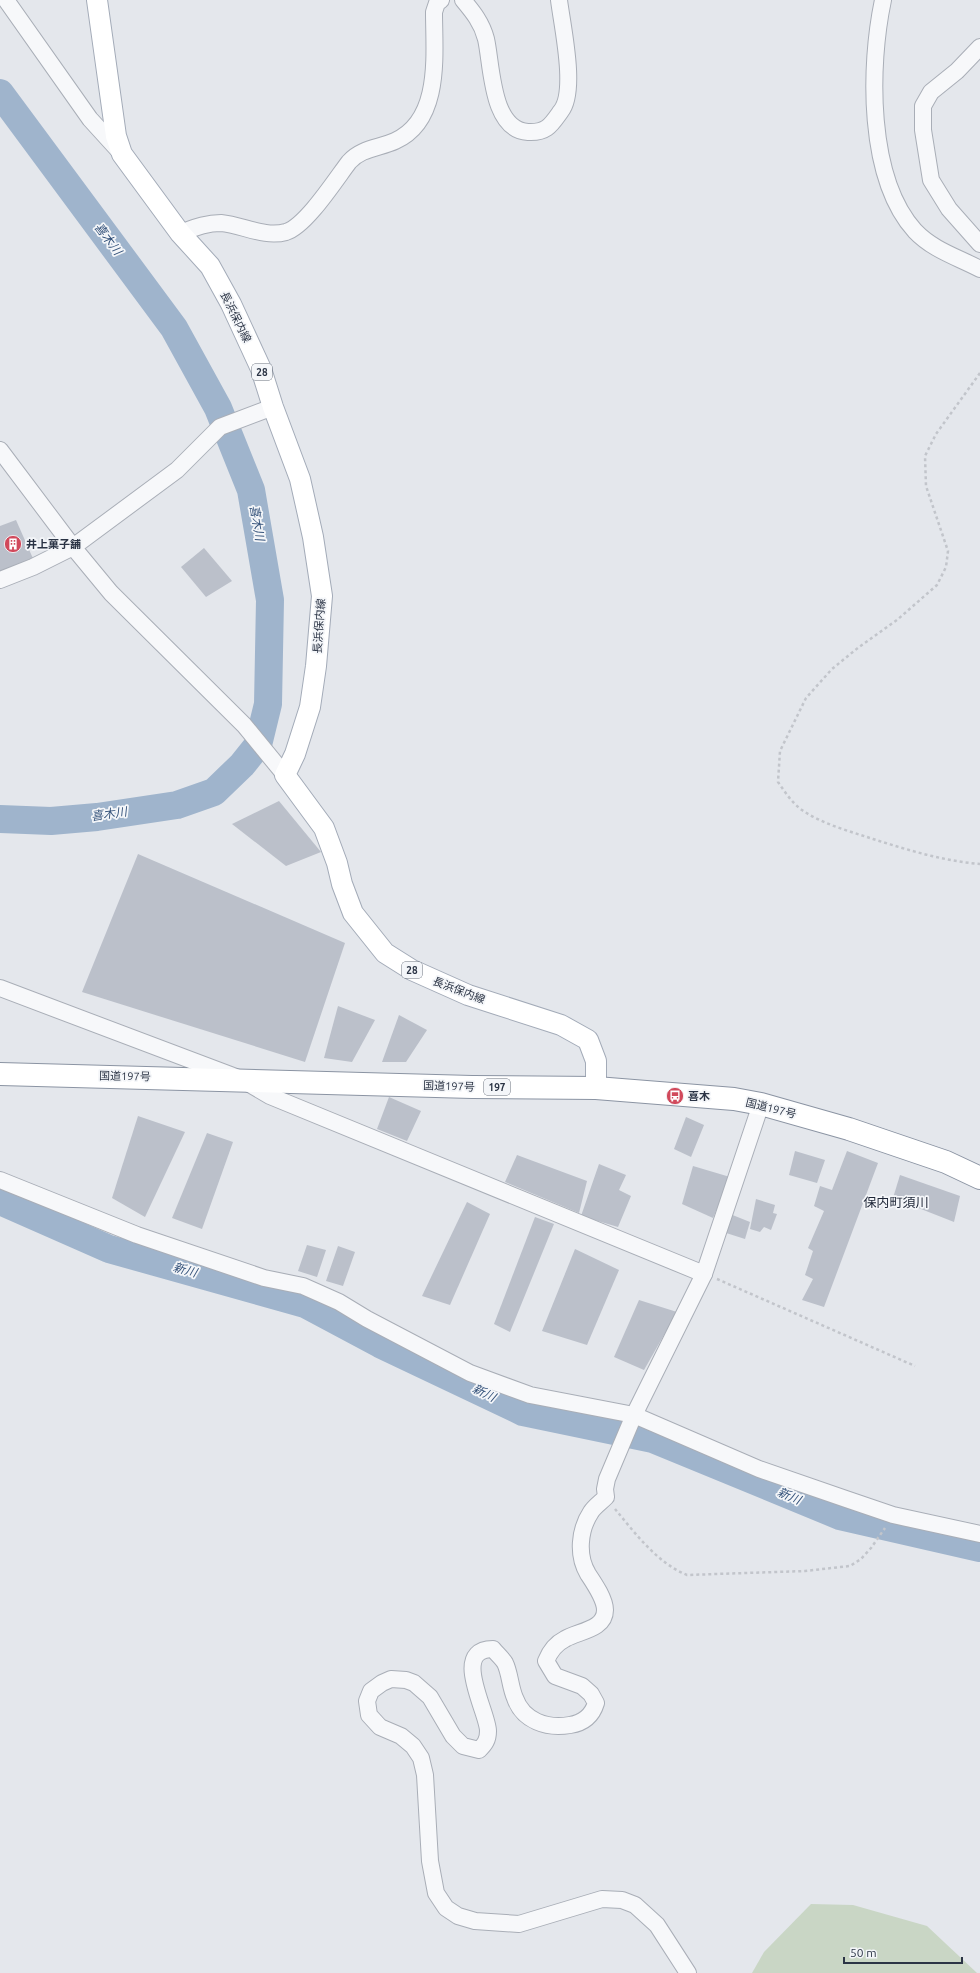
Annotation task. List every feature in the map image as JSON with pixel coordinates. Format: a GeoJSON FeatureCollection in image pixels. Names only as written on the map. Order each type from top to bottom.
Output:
{"type":"FeatureCollection","features":[{"type":"Feature","properties":{"kind":"highway","name":"国道197号"},"geometry":{"type":"LineString","coordinates":[[0,1074],[241,1079],[472,1087],[596,1088],[687,1094],[734,1099],[760,1104],[849,1128],[946,1162],[980,1178]]}},
{"type":"Feature","properties":{"kind":"main road","name":"長浜保内線"},"geometry":{"type":"LineString","coordinates":[[97,0],[116,136],[122,154],[180,233],[210,266],[231,304],[261,369],[270,409],[300,479],[313,537],[322,596],[310,707],[295,754],[282,771],[324,828],[353,913],[385,953],[412,970],[461,992],[561,1025],[588,1040],[596,1061],[596,1088]]}},
{"type":"Feature","properties":{"kind":"street"},"geometry":{"type":"LineString","coordinates":[[6,0],[90,119],[122,154]]}},
{"type":"Feature","properties":{"kind":"street"},"geometry":{"type":"LineString","coordinates":[[180,233],[208,223],[222,223],[266,234],[287,232],[309,213],[351,160],[363,151],[395,141],[409,132],[418,121],[426,106],[433,79],[434,12],[437,3],[441,0]]}},
{"type":"Feature","properties":{"kind":"street"},"geometry":{"type":"LineString","coordinates":[[463,0],[477,16],[486,38],[493,87],[504,116],[512,126],[520,132],[538,132],[548,128],[564,108],[567,98],[568,63],[559,0]]}},
{"type":"Feature","properties":{"kind":"street"},"geometry":{"type":"LineString","coordinates":[[883,0],[878,22],[874,75],[877,128],[888,184],[894,201],[915,231],[935,248],[980,269]]}},
{"type":"Feature","properties":{"kind":"street"},"geometry":{"type":"LineString","coordinates":[[980,47],[957,71],[931,92],[923,106],[923,130],[931,180],[949,209],[980,244]]}},
{"type":"Feature","properties":{"kind":"street"},"geometry":{"type":"LineString","coordinates":[[0,580],[33,568],[73,547],[177,470],[220,426],[270,409]]}},
{"type":"Feature","properties":{"kind":"street"},"geometry":{"type":"LineString","coordinates":[[0,450],[73,547],[112,593],[244,725],[282,771]]}},
{"type":"Feature","properties":{"kind":"street"},"geometry":{"type":"LineString","coordinates":[[0,988],[241,1079],[270,1096],[704,1274]]}},
{"type":"Feature","properties":{"kind":"street"},"geometry":{"type":"LineString","coordinates":[[688,1973],[658,1925],[635,1906],[622,1900],[602,1899],[519,1924],[475,1921],[458,1916],[446,1908],[436,1893],[430,1861],[425,1775],[421,1758],[413,1746],[401,1736],[380,1727],[369,1715],[366,1701],[371,1691],[382,1682],[392,1679],[414,1682],[430,1697],[453,1736],[463,1746],[479,1750],[487,1742],[488,1730],[475,1689],[473,1666],[475,1657],[480,1652],[486,1649],[493,1649],[505,1663],[515,1700],[524,1714],[533,1721],[546,1726],[570,1725],[586,1719],[593,1711],[596,1703],[591,1694],[582,1686],[555,1676],[546,1661],[551,1650],[566,1638],[589,1630],[601,1621],[605,1610],[599,1590],[587,1572],[581,1554],[581,1536],[590,1512],[606,1497],[605,1489],[607,1479],[634,1415],[704,1274],[760,1104]]}},
{"type":"Feature","properties":{"kind":"street"},"geometry":{"type":"LineString","coordinates":[[0,1180],[137,1235],[264,1278],[303,1286],[339,1302],[367,1319],[470,1373],[522,1393],[634,1415],[758,1469],[893,1515],[980,1534]]}},
{"type":"Feature","properties":{"kind":"path"},"geometry":{"type":"LineString","coordinates":[[980,373],[936,434],[926,456],[926,486],[948,550],[946,568],[937,585],[897,620],[858,647],[806,698],[780,750],[778,782],[792,801],[802,810],[840,829],[924,855],[956,862],[980,864]]}},
{"type":"Feature","properties":{"kind":"path"},"geometry":{"type":"LineString","coordinates":[[704,1274],[915,1366]]}},
{"type":"Feature","properties":{"kind":"path"},"geometry":{"type":"LineString","coordinates":[[606,1497],[638,1537],[673,1569],[687,1575],[805,1571],[850,1566],[861,1559],[871,1548],[893,1515]]}},
{"type":"Feature","properties":{"kind":"green space"},"geometry":{"type":"Polygon","coordinates":[[[811,1904],[853,1905],[927,1926],[977,1973],[752,1973],[764,1952],[811,1904]]]}},
{"type":"Feature","properties":{"kind":"building","name":"井上菓子舗"},"geometry":{"type":"Polygon","coordinates":[[[16,520],[35,563],[0,572],[0,526],[16,520]]]}},
{"type":"Feature","properties":{"kind":"building"},"geometry":{"type":"Polygon","coordinates":[[[204,548],[232,581],[206,597],[181,567],[204,548]]]}},
{"type":"Feature","properties":{"kind":"building"},"geometry":{"type":"Polygon","coordinates":[[[279,801],[321,852],[286,866],[232,824],[279,801]]]}},
{"type":"Feature","properties":{"kind":"building"},"geometry":{"type":"Polygon","coordinates":[[[138,854],[345,943],[305,1062],[82,992],[138,854]]]}},
{"type":"Feature","properties":{"kind":"building"},"geometry":{"type":"Polygon","coordinates":[[[338,1006],[375,1020],[352,1062],[324,1058],[338,1006]]]}},
{"type":"Feature","properties":{"kind":"building"},"geometry":{"type":"Polygon","coordinates":[[[399,1015],[427,1030],[406,1062],[382,1062],[399,1015]]]}},
{"type":"Feature","properties":{"kind":"building"},"geometry":{"type":"Polygon","coordinates":[[[389,1097],[421,1111],[407,1141],[377,1129],[389,1097]]]}},
{"type":"Feature","properties":{"kind":"building"},"geometry":{"type":"Polygon","coordinates":[[[138,1116],[185,1132],[145,1217],[112,1198],[138,1116]]]}},
{"type":"Feature","properties":{"kind":"building"},"geometry":{"type":"Polygon","coordinates":[[[686,1117],[704,1125],[691,1157],[674,1149],[686,1117]]]}},
{"type":"Feature","properties":{"kind":"building"},"geometry":{"type":"Polygon","coordinates":[[[207,1133],[233,1142],[202,1229],[172,1218],[207,1133]]]}},
{"type":"Feature","properties":{"kind":"building"},"geometry":{"type":"Polygon","coordinates":[[[795,1151],[825,1160],[817,1183],[789,1175],[795,1151]]]}},
{"type":"Feature","properties":{"kind":"building"},"geometry":{"type":"Polygon","coordinates":[[[847,1151],[878,1163],[824,1307],[802,1300],[813,1279],[805,1275],[813,1251],[808,1248],[824,1211],[814,1206],[820,1186],[832,1190],[847,1151]]]}},
{"type":"Feature","properties":{"kind":"building"},"geometry":{"type":"Polygon","coordinates":[[[517,1155],[587,1181],[579,1213],[505,1182],[517,1155]]]}},
{"type":"Feature","properties":{"kind":"building"},"geometry":{"type":"Polygon","coordinates":[[[599,1164],[626,1175],[619,1190],[631,1196],[618,1227],[581,1216],[599,1164]]]}},
{"type":"Feature","properties":{"kind":"building"},"geometry":{"type":"Polygon","coordinates":[[[693,1166],[730,1177],[713,1218],[682,1204],[693,1166]]]}},
{"type":"Feature","properties":{"kind":"building"},"geometry":{"type":"Polygon","coordinates":[[[900,1175],[960,1196],[954,1222],[893,1198],[900,1175]]]}},
{"type":"Feature","properties":{"kind":"building"},"geometry":{"type":"Polygon","coordinates":[[[756,1199],[775,1205],[773,1213],[777,1214],[771,1230],[764,1227],[760,1232],[750,1229],[756,1199]]]}},
{"type":"Feature","properties":{"kind":"building"},"geometry":{"type":"Polygon","coordinates":[[[467,1202],[490,1214],[450,1305],[422,1296],[467,1202]]]}},
{"type":"Feature","properties":{"kind":"building"},"geometry":{"type":"Polygon","coordinates":[[[730,1214],[750,1222],[745,1239],[723,1232],[730,1214]]]}},
{"type":"Feature","properties":{"kind":"building"},"geometry":{"type":"Polygon","coordinates":[[[535,1217],[554,1224],[510,1332],[494,1324],[535,1217]]]}},
{"type":"Feature","properties":{"kind":"building"},"geometry":{"type":"Polygon","coordinates":[[[307,1245],[326,1250],[317,1277],[298,1271],[307,1245]]]}},
{"type":"Feature","properties":{"kind":"building"},"geometry":{"type":"Polygon","coordinates":[[[338,1246],[355,1252],[343,1286],[326,1281],[338,1246]]]}},
{"type":"Feature","properties":{"kind":"building"},"geometry":{"type":"Polygon","coordinates":[[[575,1249],[619,1270],[587,1345],[542,1331],[575,1249]]]}},
{"type":"Feature","properties":{"kind":"building"},"geometry":{"type":"Polygon","coordinates":[[[639,1300],[677,1312],[644,1370],[614,1357],[639,1300]]]}},
{"type":"Feature","properties":{"kind":"waterway","name":"喜木川"},"geometry":{"type":"LineString","coordinates":[[0,93],[174,328],[218,408],[251,490],[270,600],[268,704],[258,745],[242,765],[214,792],[177,805],[97,817],[51,821],[0,819]]}},
{"type":"Feature","properties":{"kind":"waterway","name":"新川"},"geometry":{"type":"LineString","coordinates":[[0,1201],[109,1249],[305,1304],[380,1344],[523,1412],[653,1439],[840,1516],[980,1548]]}},
{"type":"Feature","properties":{"kind":"place","name":"井上菓子舗"},"geometry":{"type":"Point","coordinates":[13,544]}},
{"type":"Feature","properties":{"kind":"place","name":"喜木"},"geometry":{"type":"Point","coordinates":[675,1096]}},
{"type":"Feature","properties":{"kind":"district","name":"保内町須川"},"geometry":{"type":"Point","coordinates":[896,1202]}}]}
